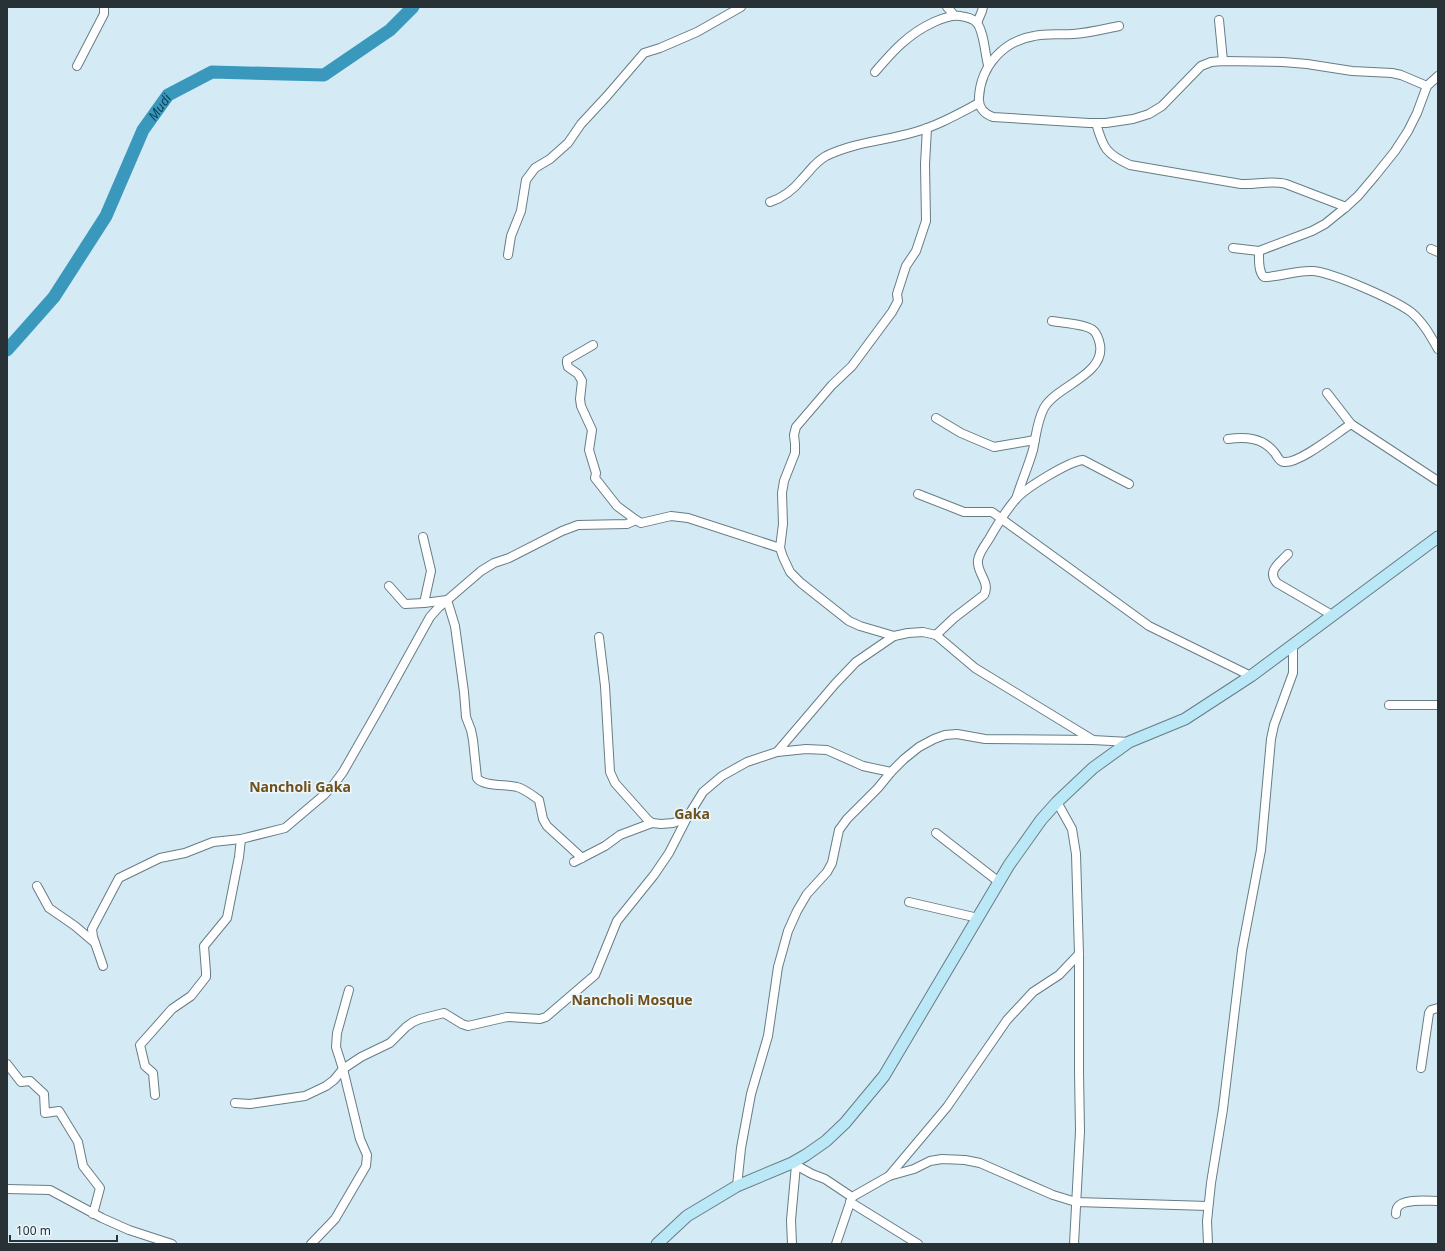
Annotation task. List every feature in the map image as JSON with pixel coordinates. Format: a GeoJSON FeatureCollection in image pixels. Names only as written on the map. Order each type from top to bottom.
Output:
{"type":"FeatureCollection","features":[{"type":"Feature","properties":{"kind":"street"},"geometry":{"type":"LineString","coordinates":[[77,66],[104,14],[104,7]]}},
{"type":"Feature","properties":{"kind":"street"},"geometry":{"type":"LineString","coordinates":[[508,255],[511,236],[521,211],[526,180],[535,168],[550,159],[568,143],[581,124],[644,52],[660,48],[697,32],[741,7]]}},
{"type":"Feature","properties":{"kind":"street"},"geometry":{"type":"LineString","coordinates":[[947,7],[954,15]]}},
{"type":"Feature","properties":{"kind":"street"},"geometry":{"type":"LineString","coordinates":[[977,23],[983,7]]}},
{"type":"Feature","properties":{"kind":"street"},"geometry":{"type":"LineString","coordinates":[[876,72],[905,40],[916,31],[942,18],[954,15],[972,19],[977,23],[988,65]]}},
{"type":"Feature","properties":{"kind":"street"},"geometry":{"type":"LineString","coordinates":[[1219,20],[1222,61]]}},
{"type":"Feature","properties":{"kind":"street"},"geometry":{"type":"LineString","coordinates":[[1119,26],[1083,34],[1034,36],[1020,40],[1006,47],[995,56],[988,65],[979,95],[979,103],[986,114],[993,116],[1096,123],[1133,119],[1149,114],[1162,106],[1201,66],[1211,62],[1222,61],[1283,62],[1352,71],[1392,73],[1401,75],[1427,86]]}},
{"type":"Feature","properties":{"kind":"street"},"geometry":{"type":"LineString","coordinates":[[1233,248],[1259,251],[1312,231],[1325,224],[1346,207],[1358,196],[1395,151],[1408,131],[1417,113],[1427,86],[1438,76]]}},
{"type":"Feature","properties":{"kind":"street"},"geometry":{"type":"LineString","coordinates":[[770,202],[778,199],[788,192],[802,180],[815,163],[826,156],[849,146],[927,128],[979,103]]}},
{"type":"Feature","properties":{"kind":"street"},"geometry":{"type":"LineString","coordinates":[[1096,123],[1099,136],[1105,148],[1115,158],[1130,165],[1241,184],[1256,185],[1277,182],[1346,207]]}},
{"type":"Feature","properties":{"kind":"street"},"geometry":{"type":"LineString","coordinates":[[894,636],[860,626],[849,621],[801,584],[790,572],[780,548],[783,524],[782,493],[784,481],[795,453],[794,435],[796,427],[832,385],[852,366],[892,312],[898,301],[897,294],[906,266],[916,251],[926,221],[925,164],[927,128]]}},
{"type":"Feature","properties":{"kind":"street"},"geometry":{"type":"LineString","coordinates":[[1259,251],[1260,271],[1264,277],[1312,271],[1326,274],[1367,290],[1386,298],[1410,312],[1422,323],[1438,349]]}},
{"type":"Feature","properties":{"kind":"street"},"geometry":{"type":"LineString","coordinates":[[1016,499],[1033,450],[1043,410],[1049,400],[1096,364],[1099,355],[1100,346],[1098,337],[1093,330],[1086,327],[1052,321]]}},
{"type":"Feature","properties":{"kind":"street"},"geometry":{"type":"LineString","coordinates":[[593,345],[568,360],[567,363],[568,367],[581,378],[582,381],[580,399],[581,406],[592,430],[589,450],[596,473],[595,478],[618,506],[636,520],[641,522],[671,516],[688,518],[780,548]]}},
{"type":"Feature","properties":{"kind":"street"},"geometry":{"type":"LineString","coordinates":[[1327,393],[1351,424],[1438,480]]}},
{"type":"Feature","properties":{"kind":"street"},"geometry":{"type":"LineString","coordinates":[[936,418],[961,433],[994,447],[1035,440]]}},
{"type":"Feature","properties":{"kind":"street"},"geometry":{"type":"LineString","coordinates":[[1228,439],[1241,437],[1259,441],[1271,449],[1280,461],[1289,462],[1313,450],[1351,424]]}},
{"type":"Feature","properties":{"kind":"street"},"geometry":{"type":"LineString","coordinates":[[936,635],[954,618],[984,595],[986,586],[978,567],[979,555],[1001,519],[1016,499],[1048,476],[1076,461],[1083,460],[1129,484]]}},
{"type":"Feature","properties":{"kind":"street"},"geometry":{"type":"LineString","coordinates":[[918,494],[964,512],[992,512],[1150,626],[1251,676]]}},
{"type":"Feature","properties":{"kind":"street"},"geometry":{"type":"LineString","coordinates":[[103,966],[92,934],[92,926],[119,878],[160,858],[185,853],[202,845],[213,842],[241,839],[285,828],[334,784],[379,709],[430,618],[438,608],[487,566],[509,558],[562,531],[578,525],[627,524],[636,520]]}},
{"type":"Feature","properties":{"kind":"street"},"geometry":{"type":"LineString","coordinates":[[657,1244],[687,1216],[736,1186],[794,1164],[826,1141],[845,1123],[884,1076],[999,882],[1030,835],[1057,802],[1093,768],[1129,742],[1185,719],[1251,676],[1438,536]]}},
{"type":"Feature","properties":{"kind":"street"},"geometry":{"type":"LineString","coordinates":[[423,537],[431,571],[424,603]]}},
{"type":"Feature","properties":{"kind":"street"},"geometry":{"type":"LineString","coordinates":[[1288,554],[1274,569],[1272,574],[1273,578],[1277,583],[1332,615]]}},
{"type":"Feature","properties":{"kind":"street"},"geometry":{"type":"LineString","coordinates":[[389,586],[405,604],[447,600]]}},
{"type":"Feature","properties":{"kind":"street"},"geometry":{"type":"LineString","coordinates":[[447,600],[455,626],[466,717],[474,740],[477,778],[479,781],[488,783],[518,787],[540,800],[547,826],[582,858]]}},
{"type":"Feature","properties":{"kind":"street"},"geometry":{"type":"LineString","coordinates":[[777,752],[856,662],[894,636],[923,632],[936,635],[975,668],[1093,740]]}},
{"type":"Feature","properties":{"kind":"street"},"geometry":{"type":"LineString","coordinates":[[599,637],[605,686],[610,772],[615,783],[644,818],[652,823]]}},
{"type":"Feature","properties":{"kind":"street"},"geometry":{"type":"LineString","coordinates":[[1208,1244],[1208,1206],[1223,1109],[1242,950],[1261,850],[1271,739],[1274,724],[1293,673],[1293,644]]}},
{"type":"Feature","properties":{"kind":"street"},"geometry":{"type":"LineString","coordinates":[[1389,705],[1438,705]]}},
{"type":"Feature","properties":{"kind":"street"},"geometry":{"type":"LineString","coordinates":[[736,1186],[740,1148],[751,1094],[768,1036],[778,967],[788,931],[792,920],[807,894],[827,872],[832,863],[839,830],[847,819],[878,788],[891,772],[919,747],[944,735],[957,734],[985,739],[1093,740],[1129,742]]}},
{"type":"Feature","properties":{"kind":"street"},"geometry":{"type":"LineString","coordinates":[[235,1103],[250,1104],[305,1096],[326,1086],[334,1080],[343,1069],[361,1057],[390,1043],[406,1027],[420,1019],[444,1013],[468,1026],[508,1017],[544,1018],[595,975],[617,921],[654,876],[669,853],[703,792],[722,776],[747,762],[777,752],[806,749],[827,750],[863,766],[891,772]]}},
{"type":"Feature","properties":{"kind":"street"},"geometry":{"type":"LineString","coordinates":[[1057,802],[1072,829],[1076,854],[1080,954],[1080,1131],[1074,1244]]}},
{"type":"Feature","properties":{"kind":"street"},"geometry":{"type":"LineString","coordinates":[[574,862],[605,846],[620,835],[652,823],[673,823],[679,821],[690,813]]}},
{"type":"Feature","properties":{"kind":"street"},"geometry":{"type":"LineString","coordinates":[[936,833],[999,882]]}},
{"type":"Feature","properties":{"kind":"street"},"geometry":{"type":"LineString","coordinates":[[155,1095],[153,1073],[145,1066],[140,1045],[172,1009],[191,996],[206,977],[204,946],[227,918],[241,839]]}},
{"type":"Feature","properties":{"kind":"street"},"geometry":{"type":"LineString","coordinates":[[37,886],[49,908],[74,926],[95,944]]}},
{"type":"Feature","properties":{"kind":"street"},"geometry":{"type":"LineString","coordinates":[[909,902],[978,918]]}},
{"type":"Feature","properties":{"kind":"street"},"geometry":{"type":"LineString","coordinates":[[889,1176],[947,1107],[1007,1020],[1033,992],[1059,975],[1080,954]]}},
{"type":"Feature","properties":{"kind":"street"},"geometry":{"type":"LineString","coordinates":[[311,1244],[335,1219],[367,1162],[367,1155],[360,1139],[343,1069],[337,1052],[336,1043],[349,990]]}},
{"type":"Feature","properties":{"kind":"street"},"geometry":{"type":"LineString","coordinates":[[1421,1068],[1429,1013],[1431,1010],[1438,1008]]}},
{"type":"Feature","properties":{"kind":"street"},"geometry":{"type":"LineString","coordinates":[[7,1064],[21,1082],[30,1081],[44,1094],[45,1113],[59,1111],[78,1142],[83,1166],[100,1188],[93,1214]]}},
{"type":"Feature","properties":{"kind":"street"},"geometry":{"type":"LineString","coordinates":[[836,1244],[851,1199],[889,1176],[930,1161],[942,1159],[965,1160],[980,1163],[1053,1195],[1076,1202],[1208,1206]]}},
{"type":"Feature","properties":{"kind":"street"},"geometry":{"type":"LineString","coordinates":[[794,1164],[825,1179],[851,1199],[918,1244]]}},
{"type":"Feature","properties":{"kind":"street"},"geometry":{"type":"LineString","coordinates":[[792,1244],[791,1220],[794,1164]]}},
{"type":"Feature","properties":{"kind":"street"},"geometry":{"type":"LineString","coordinates":[[7,1189],[50,1190],[93,1214],[151,1240],[172,1244]]}},
{"type":"Feature","properties":{"kind":"street"},"geometry":{"type":"LineString","coordinates":[[1396,1214],[1397,1208],[1401,1204],[1410,1201],[1438,1201]]}},
{"type":"Feature","properties":{"kind":"waterway","name":"Mudi"},"geometry":{"type":"LineString","coordinates":[[7,350],[54,297],[106,216],[143,130],[168,95],[212,72],[324,75],[390,30],[413,7]]}},
{"type":"Feature","properties":{"kind":"district","name":"Nancholi Gaka"},"geometry":{"type":"Point","coordinates":[300,787]}},
{"type":"Feature","properties":{"kind":"district","name":"Gaka"},"geometry":{"type":"Point","coordinates":[692,814]}},
{"type":"Feature","properties":{"kind":"district","name":"Nancholi Mosque"},"geometry":{"type":"Point","coordinates":[632,1000]}}]}
